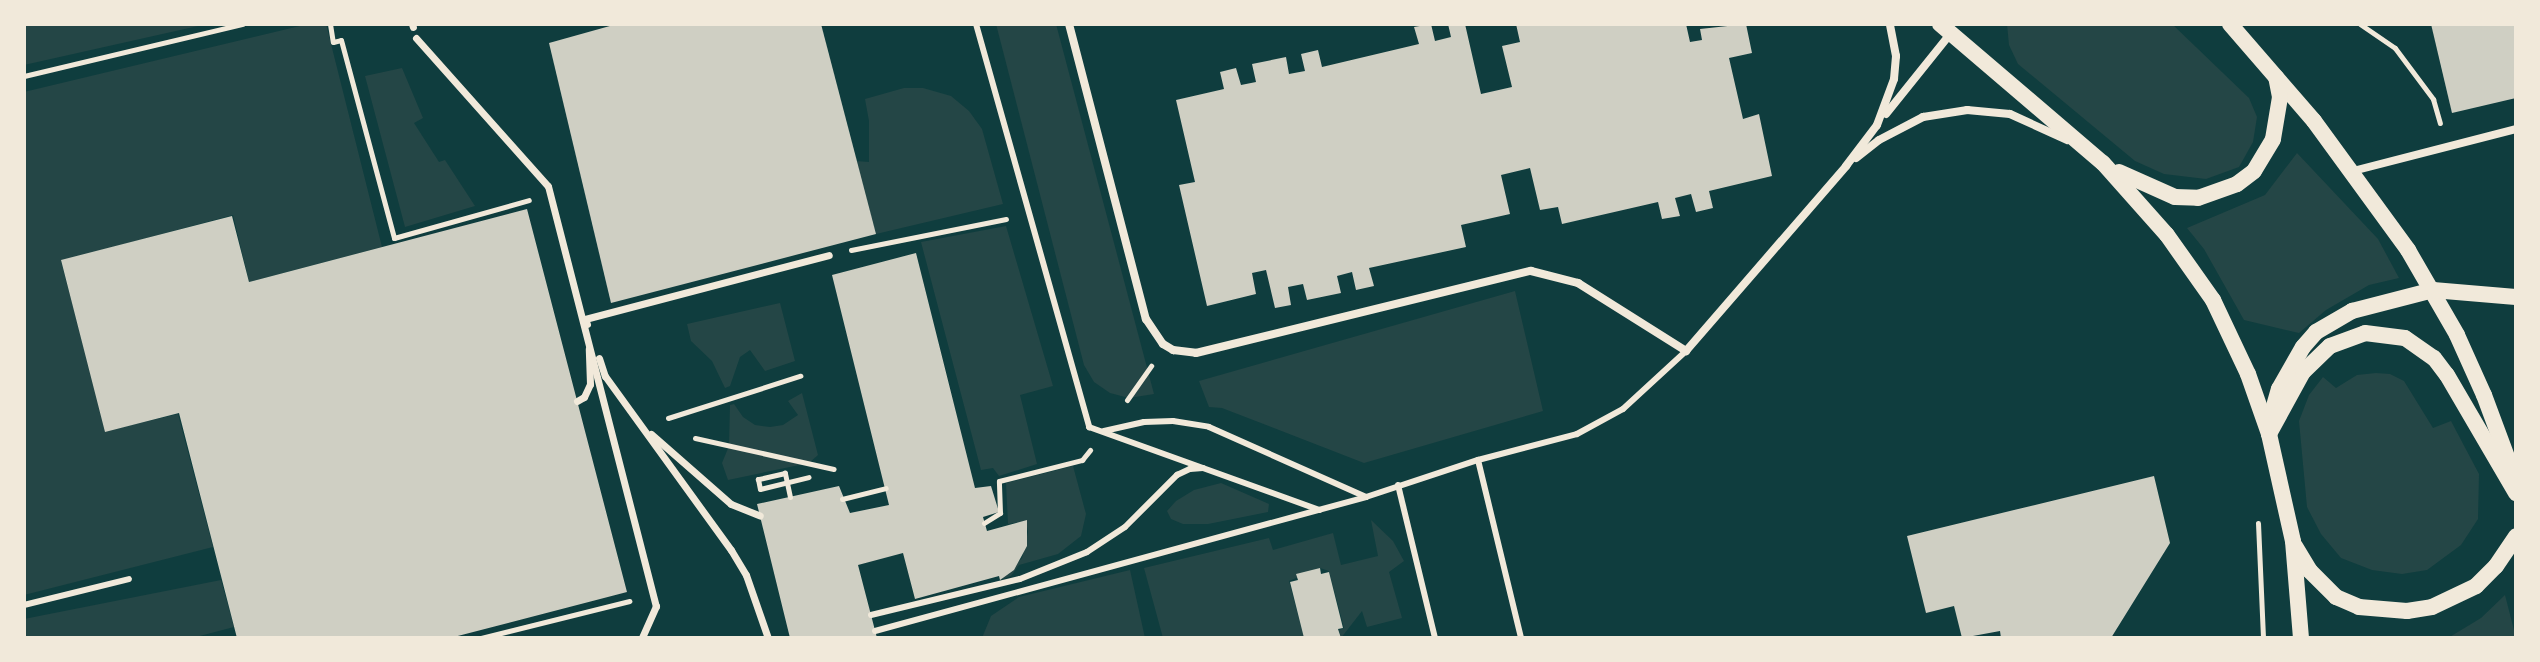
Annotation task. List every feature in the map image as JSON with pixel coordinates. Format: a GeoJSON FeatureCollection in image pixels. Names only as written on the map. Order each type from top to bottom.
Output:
{"type":"FeatureCollection","features":[{"type":"Feature","properties":{"kind":"main road"},"geometry":{"type":"LineString","coordinates":[[2103,163],[2139,183],[2175,197],[2198,198],[2237,184],[2254,171],[2273,139],[2280,97],[2274,72],[2217,24]]}},
{"type":"Feature","properties":{"kind":"main road"},"geometry":{"type":"LineString","coordinates":[[2230,24],[2274,72],[2353,171],[2433,290],[2484,395],[2516,481]]}},
{"type":"Feature","properties":{"kind":"main road"},"geometry":{"type":"LineString","coordinates":[[1950,27],[2103,163],[2167,235],[2213,300],[2243,362],[2269,434],[2293,541],[2301,638]]}},
{"type":"Feature","properties":{"kind":"main road"},"geometry":{"type":"LineString","coordinates":[[2269,434],[2279,389],[2316,332],[2352,311],[2408,293],[2433,290],[2516,297]]}},
{"type":"Feature","properties":{"kind":"main road"},"geometry":{"type":"LineString","coordinates":[[2269,434],[2303,372],[2330,346],[2365,333],[2405,338],[2434,358],[2447,375],[2516,493]]}},
{"type":"Feature","properties":{"kind":"main road"},"geometry":{"type":"LineString","coordinates":[[2293,541],[2310,571],[2336,597],[2359,607],[2407,611],[2445,602],[2476,586],[2496,566],[2516,536]]}},
{"type":"Feature","properties":{"kind":"street"},"geometry":{"type":"LineString","coordinates":[[1069,24],[1146,319],[1152,332],[1173,350],[1211,352],[1510,273],[1531,271],[1578,283],[1686,351],[1846,166],[1950,27]]}},
{"type":"Feature","properties":{"kind":"street"},"geometry":{"type":"LineString","coordinates":[[1877,125],[1894,79],[1896,56],[1890,24]]}},
{"type":"Feature","properties":{"kind":"street"},"geometry":{"type":"LineString","coordinates":[[416,38],[548,186],[585,319],[654,595],[657,611],[642,638]]}},
{"type":"Feature","properties":{"kind":"street"},"geometry":{"type":"LineString","coordinates":[[1846,166],[1879,140],[1902,127],[1943,112],[1967,110],[2010,114],[2035,123],[2103,163]]}},
{"type":"Feature","properties":{"kind":"street"},"geometry":{"type":"LineString","coordinates":[[2353,171],[2516,129]]}},
{"type":"Feature","properties":{"kind":"street"},"geometry":{"type":"LineString","coordinates":[[585,319],[829,255]]}},
{"type":"Feature","properties":{"kind":"street"},"geometry":{"type":"LineString","coordinates":[[577,401],[584,397],[590,384],[585,319]]}},
{"type":"Feature","properties":{"kind":"street"},"geometry":{"type":"LineString","coordinates":[[585,319],[605,376],[746,575],[768,638]]}},
{"type":"Feature","properties":{"kind":"street"},"geometry":{"type":"LineString","coordinates":[[643,427],[731,504],[760,516]]}},
{"type":"Feature","properties":{"kind":"lane"},"geometry":{"type":"LineString","coordinates":[[976,24],[1027,215],[1089,427],[1211,468],[1319,510]]}},
{"type":"Feature","properties":{"kind":"lane"},"geometry":{"type":"LineString","coordinates":[[875,631],[1366,497],[1478,460],[1577,434],[1599,424],[1631,402],[1686,351]]}},
{"type":"Feature","properties":{"kind":"lane"},"geometry":{"type":"LineString","coordinates":[[1104,431],[1144,422],[1173,421],[1209,427],[1366,497]]}},
{"type":"Feature","properties":{"kind":"lane"},"geometry":{"type":"LineString","coordinates":[[1478,460],[1521,638]]}},
{"type":"Feature","properties":{"kind":"lane"},"geometry":{"type":"LineString","coordinates":[[871,615],[1020,579],[1087,552],[1125,527],[1177,475],[1190,469],[1211,468]]}},
{"type":"Feature","properties":{"kind":"lane"},"geometry":{"type":"LineString","coordinates":[[1398,485],[1435,638]]}},
{"type":"Feature","properties":{"kind":"lane"},"geometry":{"type":"LineString","coordinates":[[24,605],[129,579]]}},
{"type":"Feature","properties":{"kind":"path"},"geometry":{"type":"LineString","coordinates":[[24,76],[243,24]]}},
{"type":"Feature","properties":{"kind":"path"},"geometry":{"type":"LineString","coordinates":[[330,24],[333,42],[341,40],[394,238],[524,201]]}},
{"type":"Feature","properties":{"kind":"path"},"geometry":{"type":"LineString","coordinates":[[2360,24],[2395,48],[2433,99],[2447,145]]}},
{"type":"Feature","properties":{"kind":"path"},"geometry":{"type":"LineString","coordinates":[[829,255],[1027,215]]}},
{"type":"Feature","properties":{"kind":"path"},"geometry":{"type":"LineString","coordinates":[[643,427],[800,376]]}},
{"type":"Feature","properties":{"kind":"path"},"geometry":{"type":"LineString","coordinates":[[718,443],[834,469]]}},
{"type":"Feature","properties":{"kind":"path"},"geometry":{"type":"LineString","coordinates":[[984,523],[1000,513],[999,481],[1082,460]]}},
{"type":"Feature","properties":{"kind":"path"},"geometry":{"type":"LineString","coordinates":[[790,497],[785,473],[758,479],[760,489],[809,477]]}},
{"type":"Feature","properties":{"kind":"path"},"geometry":{"type":"LineString","coordinates":[[2263,638],[2257,532],[2260,506],[2281,486]]}},
{"type":"Feature","properties":{"kind":"path"},"geometry":{"type":"LineString","coordinates":[[842,499],[886,488]]}},
{"type":"Feature","properties":{"kind":"path"},"geometry":{"type":"LineString","coordinates":[[481,638],[654,595]]}},
{"type":"Feature","properties":{"kind":"shaded area"},"geometry":{"type":"Polygon","coordinates":[[[24,24],[207,24],[24,65],[24,24]]]}},
{"type":"Feature","properties":{"kind":"shaded area"},"geometry":{"type":"Polygon","coordinates":[[[326,24],[382,247],[249,282],[233,215],[61,261],[106,431],[178,414],[213,547],[24,595],[24,92],[304,25],[326,24]]]}},
{"type":"Feature","properties":{"kind":"shaded area"},"geometry":{"type":"Polygon","coordinates":[[[996,24],[1056,24],[1154,394],[1129,398],[1110,393],[1094,382],[1084,365],[996,24]]]}},
{"type":"Feature","properties":{"kind":"shaded area"},"geometry":{"type":"Polygon","coordinates":[[[2007,24],[2172,24],[2249,98],[2257,117],[2253,142],[2239,167],[2206,179],[2164,174],[2135,161],[2018,64],[2009,45],[2007,24]]]}},
{"type":"Feature","properties":{"kind":"shaded area"},"geometry":{"type":"Polygon","coordinates":[[[402,68],[423,118],[414,123],[439,162],[445,160],[475,206],[405,227],[365,76],[402,68]]]}},
{"type":"Feature","properties":{"kind":"shaded area"},"geometry":{"type":"Polygon","coordinates":[[[904,88],[923,88],[951,96],[969,111],[982,129],[1003,204],[876,234],[856,161],[869,162],[869,121],[865,99],[904,88]]]}},
{"type":"Feature","properties":{"kind":"shaded area"},"geometry":{"type":"Polygon","coordinates":[[[2297,153],[2378,239],[2399,278],[2369,285],[2326,310],[2299,333],[2244,320],[2204,249],[2187,228],[2265,195],[2297,153]]]}},
{"type":"Feature","properties":{"kind":"shaded area"},"geometry":{"type":"Polygon","coordinates":[[[1006,226],[1053,386],[1020,395],[1037,464],[999,476],[993,468],[981,470],[921,242],[1006,226]]]}},
{"type":"Feature","properties":{"kind":"shaded area"},"geometry":{"type":"Polygon","coordinates":[[[1515,291],[1543,411],[1364,463],[1222,408],[1209,407],[1199,381],[1515,291]]]}},
{"type":"Feature","properties":{"kind":"shaded area"},"geometry":{"type":"Polygon","coordinates":[[[780,303],[795,361],[765,371],[750,350],[740,357],[730,386],[725,388],[712,361],[691,341],[687,324],[780,303]]]}},
{"type":"Feature","properties":{"kind":"shaded area"},"geometry":{"type":"Polygon","coordinates":[[[2390,374],[2404,381],[2433,428],[2451,421],[2479,474],[2478,519],[2461,545],[2427,570],[2402,574],[2372,570],[2341,558],[2321,534],[2307,507],[2299,421],[2309,395],[2323,377],[2336,388],[2357,375],[2390,374]]]}},
{"type":"Feature","properties":{"kind":"shaded area"},"geometry":{"type":"Polygon","coordinates":[[[802,393],[818,455],[809,463],[728,480],[722,463],[729,446],[730,405],[734,404],[743,417],[755,425],[783,425],[798,415],[788,401],[802,393]]]}},
{"type":"Feature","properties":{"kind":"shaded area"},"geometry":{"type":"Polygon","coordinates":[[[1073,466],[1086,514],[1081,536],[1058,554],[1019,565],[1011,576],[1000,580],[1022,558],[1028,532],[1026,521],[1008,524],[1006,483],[1073,466]]]}},
{"type":"Feature","properties":{"kind":"shaded area"},"geometry":{"type":"Polygon","coordinates":[[[1221,483],[1269,504],[1268,512],[1208,524],[1183,524],[1171,519],[1167,511],[1176,501],[1194,490],[1221,483]]]}},
{"type":"Feature","properties":{"kind":"shaded area"},"geometry":{"type":"Polygon","coordinates":[[[1371,520],[1393,541],[1404,561],[1389,572],[1402,618],[1367,627],[1362,611],[1341,638],[1339,630],[1344,628],[1329,571],[1320,568],[1289,581],[1304,638],[1163,638],[1144,568],[1269,538],[1273,550],[1333,533],[1341,565],[1378,556],[1371,520]]]}},
{"type":"Feature","properties":{"kind":"shaded area"},"geometry":{"type":"Polygon","coordinates":[[[1130,570],[1145,638],[982,638],[991,616],[1019,597],[1130,570]]]}},
{"type":"Feature","properties":{"kind":"shaded area"},"geometry":{"type":"Polygon","coordinates":[[[221,580],[234,627],[192,638],[24,638],[24,619],[221,580]]]}},
{"type":"Feature","properties":{"kind":"shaded area"},"geometry":{"type":"Polygon","coordinates":[[[2505,595],[2516,638],[2448,638],[2481,618],[2505,595]]]}},
{"type":"Feature","properties":{"kind":"building"},"geometry":{"type":"Polygon","coordinates":[[[617,24],[821,24],[876,234],[611,303],[549,43],[617,24]]]}},
{"type":"Feature","properties":{"kind":"building"},"geometry":{"type":"Polygon","coordinates":[[[1431,24],[1435,41],[1451,37],[1448,24],[1465,24],[1481,94],[1512,87],[1502,46],[1520,42],[1516,24],[1686,24],[1690,42],[1702,40],[1700,29],[1746,24],[1752,53],[1729,58],[1743,119],[1759,114],[1772,176],[1709,191],[1713,208],[1696,212],[1691,194],[1675,198],[1680,216],[1662,219],[1658,202],[1562,224],[1558,207],[1540,210],[1530,168],[1501,175],[1510,214],[1461,225],[1466,247],[1369,268],[1374,286],[1356,290],[1352,272],[1337,276],[1341,293],[1307,300],[1303,284],[1288,287],[1291,305],[1275,308],[1266,270],[1252,273],[1256,294],[1207,306],[1179,185],[1195,182],[1176,100],[1224,89],[1220,72],[1236,68],[1241,85],[1256,82],[1252,64],[1286,57],[1289,74],[1305,71],[1301,54],[1318,50],[1322,67],[1419,44],[1414,27],[1431,24]]]}},
{"type":"Feature","properties":{"kind":"building"},"geometry":{"type":"Polygon","coordinates":[[[2431,24],[2516,24],[2516,98],[2452,113],[2431,24]]]}},
{"type":"Feature","properties":{"kind":"building"},"geometry":{"type":"Polygon","coordinates":[[[527,209],[627,592],[450,638],[237,638],[179,413],[105,432],[61,260],[232,216],[249,282],[527,209]]]}},
{"type":"Feature","properties":{"kind":"building"},"geometry":{"type":"Polygon","coordinates":[[[916,253],[975,488],[991,486],[999,512],[983,517],[987,531],[1027,520],[1027,546],[1014,570],[1000,580],[999,576],[915,599],[903,553],[858,565],[877,638],[790,638],[757,504],[839,486],[850,513],[889,505],[832,275],[916,253]]]}},
{"type":"Feature","properties":{"kind":"building"},"geometry":{"type":"Polygon","coordinates":[[[2154,476],[2170,543],[2111,638],[2001,638],[2000,631],[1962,638],[1954,606],[1926,613],[1907,536],[2154,476]]]}},
{"type":"Feature","properties":{"kind":"building"},"geometry":{"type":"Polygon","coordinates":[[[1320,568],[1321,574],[1329,572],[1343,628],[1338,629],[1341,638],[1304,638],[1290,582],[1298,580],[1296,574],[1320,568]]]}}]}
